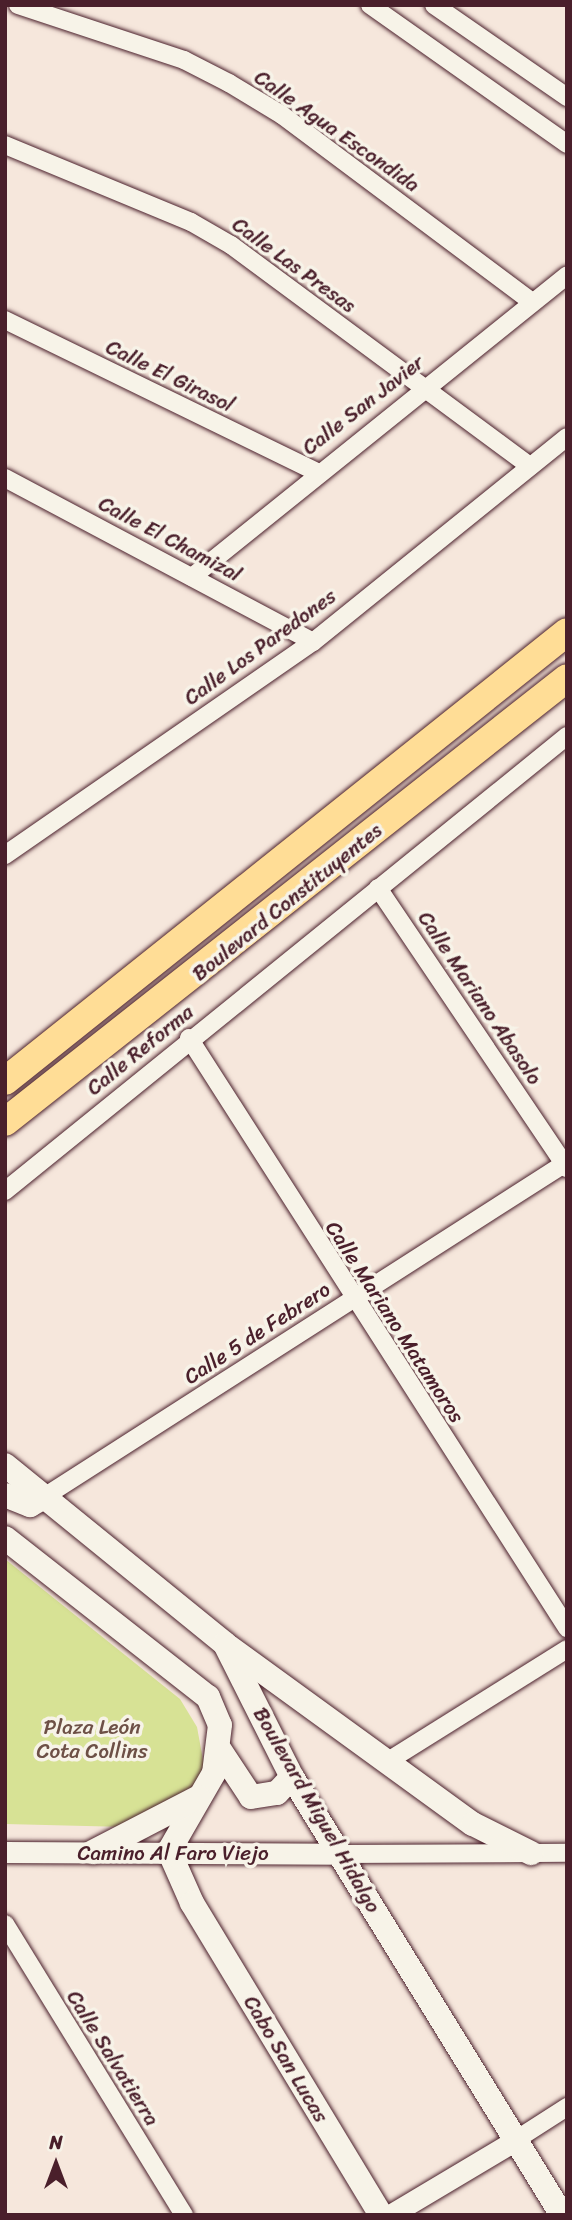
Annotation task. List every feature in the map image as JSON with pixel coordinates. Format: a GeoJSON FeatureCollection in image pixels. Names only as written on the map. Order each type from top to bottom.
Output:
{"type":"FeatureCollection","features":[{"type":"Feature","properties":{"kind":"highway"},"geometry":{"type":"LineString","coordinates":[[481,698],[567,623]]}},
{"type":"Feature","properties":{"kind":"highway"},"geometry":{"type":"LineString","coordinates":[[481,698],[567,632]]}},
{"type":"Feature","properties":{"kind":"highway","name":"Boulevard Constituyentes"},"geometry":{"type":"LineString","coordinates":[[11,1119],[567,678]]}},
{"type":"Feature","properties":{"kind":"highway"},"geometry":{"type":"LineString","coordinates":[[504,728],[567,690]]}},
{"type":"Feature","properties":{"kind":"highway","name":"Boulevard Constituyentes"},"geometry":{"type":"LineString","coordinates":[[5,1081],[481,698]]}},
{"type":"Feature","properties":{"kind":"main road","name":"Boulevard Miguel Hidalgo"},"geometry":{"type":"LineString","coordinates":[[5,1465],[225,1644],[292,1777],[562,2215]]}},
{"type":"Feature","properties":{"kind":"main road"},"geometry":{"type":"LineString","coordinates":[[5,1495],[30,1505],[44,1497]]}},
{"type":"Feature","properties":{"kind":"main road","name":"Boulevard Miguel Hidalgo"},"geometry":{"type":"LineString","coordinates":[[5,1538],[208,1697],[220,1725],[220,1750],[202,1795],[169,1852]]}},
{"type":"Feature","properties":{"kind":"main road"},"geometry":{"type":"LineString","coordinates":[[225,1644],[388,1760],[473,1825],[531,1853]]}},
{"type":"Feature","properties":{"kind":"main road"},"geometry":{"type":"LineString","coordinates":[[220,1750],[251,1797],[277,1794],[292,1777]]}},
{"type":"Feature","properties":{"kind":"main road"},"geometry":{"type":"LineString","coordinates":[[93,1852],[202,1795]]}},
{"type":"Feature","properties":{"kind":"main road","name":"Cabo San Lucas"},"geometry":{"type":"LineString","coordinates":[[169,1852],[192,1903],[381,2215]]}},
{"type":"Feature","properties":{"kind":"street","name":"Calle Agua Escondida"},"geometry":{"type":"LineString","coordinates":[[18,5],[184,60],[229,83],[282,115],[531,302]]}},
{"type":"Feature","properties":{"kind":"street"},"geometry":{"type":"LineString","coordinates":[[370,5],[567,144]]}},
{"type":"Feature","properties":{"kind":"street"},"geometry":{"type":"LineString","coordinates":[[434,5],[567,97]]}},
{"type":"Feature","properties":{"kind":"street","name":"Calle Las Presas"},"geometry":{"type":"LineString","coordinates":[[5,145],[211,233],[530,466]]}},
{"type":"Feature","properties":{"kind":"street","name":"Calle San Javier"},"geometry":{"type":"LineString","coordinates":[[192,577],[316,472],[567,275]]}},
{"type":"Feature","properties":{"kind":"street","name":"Calle El Girasol"},"geometry":{"type":"LineString","coordinates":[[5,320],[316,472]]}},
{"type":"Feature","properties":{"kind":"street","name":"Calle Los Paredones"},"geometry":{"type":"LineString","coordinates":[[5,855],[313,642],[567,437]]}},
{"type":"Feature","properties":{"kind":"street","name":"Calle El Chamizal"},"geometry":{"type":"LineString","coordinates":[[5,478],[313,642]]}},
{"type":"Feature","properties":{"kind":"street","name":"Calle Reforma"},"geometry":{"type":"LineString","coordinates":[[5,1191],[188,1038],[566,737]]}},
{"type":"Feature","properties":{"kind":"street","name":"Calle Mariano Abasolo"},"geometry":{"type":"LineString","coordinates":[[378,888],[566,1164]]}},
{"type":"Feature","properties":{"kind":"street","name":"Calle Mariano Matamoros"},"geometry":{"type":"LineString","coordinates":[[188,1038],[352,1299],[567,1628]]}},
{"type":"Feature","properties":{"kind":"street","name":"Calle 5 de Febrero"},"geometry":{"type":"LineString","coordinates":[[44,1497],[566,1164]]}},
{"type":"Feature","properties":{"kind":"street"},"geometry":{"type":"LineString","coordinates":[[388,1760],[567,1649]]}},
{"type":"Feature","properties":{"kind":"street","name":"Camino Al Faro Viejo"},"geometry":{"type":"LineString","coordinates":[[5,1852],[340,1854]]}},
{"type":"Feature","properties":{"kind":"street"},"geometry":{"type":"LineString","coordinates":[[340,1854],[567,1853]]}},
{"type":"Feature","properties":{"kind":"street","name":"Calle Salvatierra"},"geometry":{"type":"LineString","coordinates":[[5,1924],[184,2215]]}},
{"type":"Feature","properties":{"kind":"street"},"geometry":{"type":"LineString","coordinates":[[390,2215],[567,2107]]}},
{"type":"Feature","properties":{"kind":"green space","name":"Plaza León Cota Collins"},"geometry":{"type":"Polygon","coordinates":[[[5,1559],[180,1699],[197,1727],[205,1771],[185,1802],[127,1827],[5,1824],[5,1559]]]}}]}
